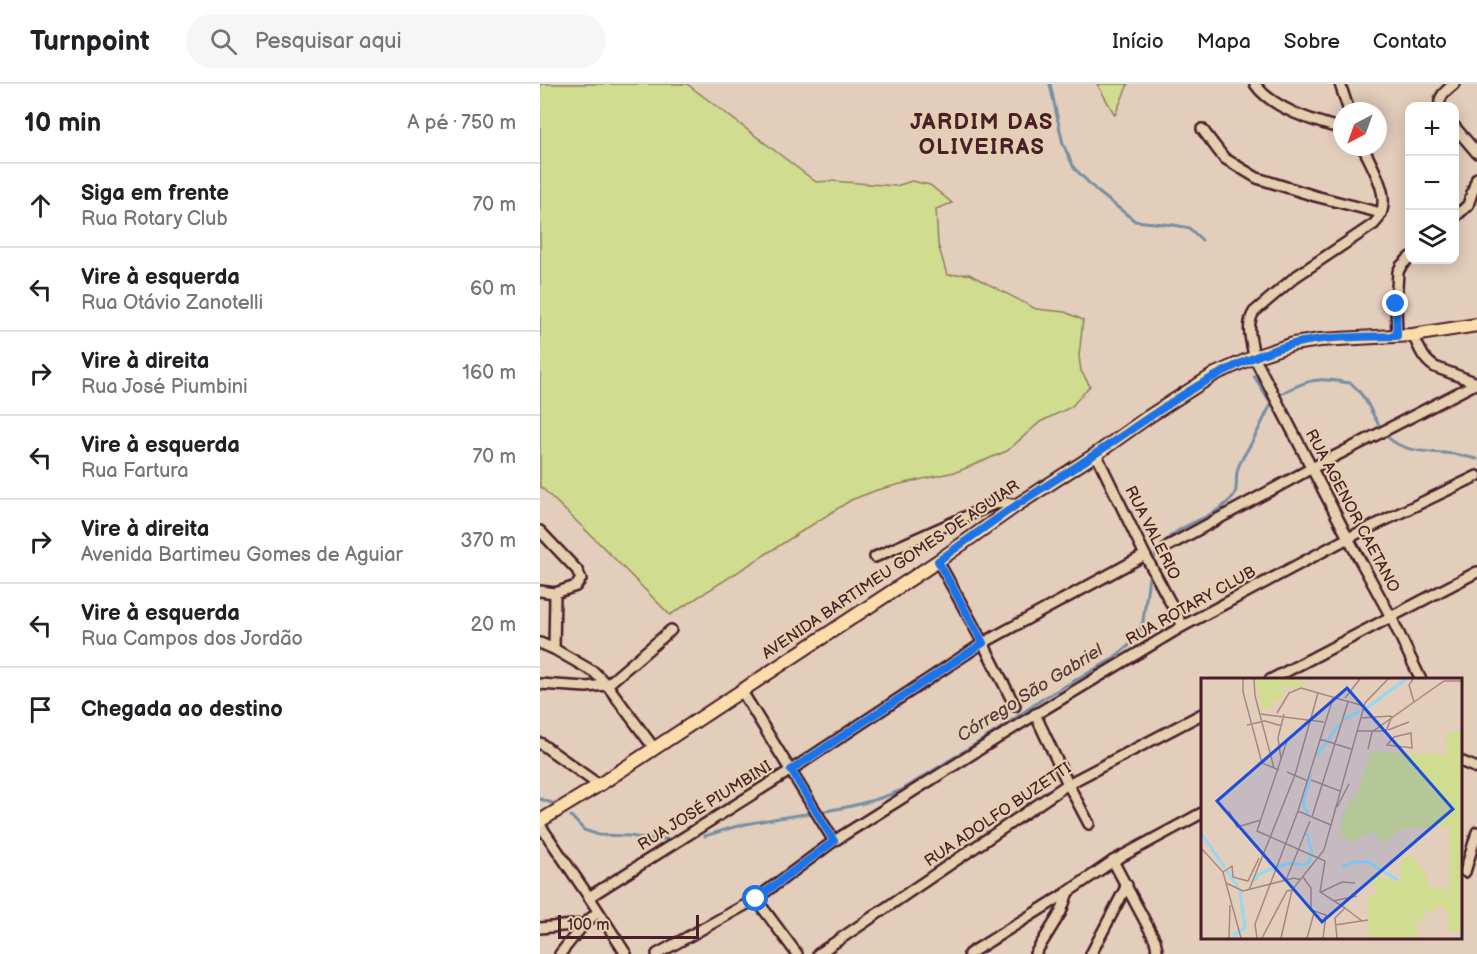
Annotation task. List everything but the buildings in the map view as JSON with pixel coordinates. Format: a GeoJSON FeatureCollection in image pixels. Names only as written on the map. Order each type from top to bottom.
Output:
{"type":"FeatureCollection","features":[{"type":"Feature","properties":{"kind":"main road","name":"AVENIDA BARTIMEU GOMES DE AGUIAR"},"geometry":{"type":"LineString","coordinates":[[547,819],[938,561],[1148,417],[1215,375],[1254,357],[1293,344],[1320,340],[1413,335],[1477,325]]}},
{"type":"Feature","properties":{"kind":"street"},"geometry":{"type":"LineString","coordinates":[[1255,84],[1275,103],[1312,120],[1333,126]]}},
{"type":"Feature","properties":{"kind":"street"},"geometry":{"type":"LineString","coordinates":[[1340,84],[1346,102]]}},
{"type":"Feature","properties":{"kind":"street"},"geometry":{"type":"LineString","coordinates":[[1439,102],[1443,94],[1454,84]]}},
{"type":"Feature","properties":{"kind":"street"},"geometry":{"type":"LineString","coordinates":[[1202,129],[1224,158],[1257,178],[1381,213],[1384,203],[1383,196],[1367,156]]}},
{"type":"Feature","properties":{"kind":"street"},"geometry":{"type":"LineString","coordinates":[[1459,131],[1477,153]]}},
{"type":"Feature","properties":{"kind":"street"},"geometry":{"type":"LineString","coordinates":[[1459,214],[1468,205],[1477,178]]}},
{"type":"Feature","properties":{"kind":"street","name":"RUA AGENOR CAETANO"},"geometry":{"type":"LineString","coordinates":[[1381,213],[1374,224],[1295,277],[1254,312],[1248,325],[1254,357],[1391,617],[1420,678]]}},
{"type":"Feature","properties":{"kind":"street"},"geometry":{"type":"LineString","coordinates":[[1397,336],[1398,272],[1405,262]]}},
{"type":"Feature","properties":{"kind":"street"},"geometry":{"type":"LineString","coordinates":[[1413,335],[1429,364],[1477,383]]}},
{"type":"Feature","properties":{"kind":"street"},"geometry":{"type":"LineString","coordinates":[[1168,546],[1374,435],[1477,383]]}},
{"type":"Feature","properties":{"kind":"street","name":"RUA VALERIO"},"geometry":{"type":"LineString","coordinates":[[1096,454],[1148,561],[1183,626]]}},
{"type":"Feature","properties":{"kind":"street","name":"RUA ROTARY CLUB"},"geometry":{"type":"LineString","coordinates":[[657,954],[756,899],[834,841],[1035,714],[1183,626],[1348,538],[1477,477]]}},
{"type":"Feature","properties":{"kind":"street"},"geometry":{"type":"LineString","coordinates":[[875,557],[994,504],[1017,505]]}},
{"type":"Feature","properties":{"kind":"street"},"geometry":{"type":"LineString","coordinates":[[540,531],[580,574],[581,579],[576,586],[555,593],[540,591]]}},
{"type":"Feature","properties":{"kind":"street"},"geometry":{"type":"LineString","coordinates":[[938,561],[1015,706]]}},
{"type":"Feature","properties":{"kind":"street","name":"RUA JOSÉ PIUMBINI"},"geometry":{"type":"LineString","coordinates":[[589,897],[791,770],[983,643],[1148,561]]}},
{"type":"Feature","properties":{"kind":"street"},"geometry":{"type":"LineString","coordinates":[[1274,678],[1477,572]]}},
{"type":"Feature","properties":{"kind":"street"},"geometry":{"type":"LineString","coordinates":[[554,650],[555,593]]}},
{"type":"Feature","properties":{"kind":"street"},"geometry":{"type":"LineString","coordinates":[[540,684],[586,687],[607,685],[671,630]]}},
{"type":"Feature","properties":{"kind":"street"},"geometry":{"type":"LineString","coordinates":[[540,644],[594,672],[607,685],[654,748]]}},
{"type":"Feature","properties":{"kind":"street"},"geometry":{"type":"LineString","coordinates":[[741,690],[834,841]]}},
{"type":"Feature","properties":{"kind":"street"},"geometry":{"type":"LineString","coordinates":[[1035,714],[1089,824]]}},
{"type":"Feature","properties":{"kind":"street","name":"RUA ADOLFO BUZETTI"},"geometry":{"type":"LineString","coordinates":[[818,954],[1068,784],[1201,715]]}},
{"type":"Feature","properties":{"kind":"street"},"geometry":{"type":"LineString","coordinates":[[540,743],[599,785]]}},
{"type":"Feature","properties":{"kind":"street"},"geometry":{"type":"LineString","coordinates":[[1462,761],[1477,768]]}},
{"type":"Feature","properties":{"kind":"street"},"geometry":{"type":"LineString","coordinates":[[969,954],[1113,861],[1201,814]]}},
{"type":"Feature","properties":{"kind":"street"},"geometry":{"type":"LineString","coordinates":[[547,819],[589,897],[626,954]]}},
{"type":"Feature","properties":{"kind":"street"},"geometry":{"type":"LineString","coordinates":[[1465,872],[1477,832]]}},
{"type":"Feature","properties":{"kind":"street"},"geometry":{"type":"LineString","coordinates":[[1113,861],[1155,940],[1157,950],[1155,954]]}},
{"type":"Feature","properties":{"kind":"street"},"geometry":{"type":"LineString","coordinates":[[1091,954],[1127,885]]}},
{"type":"Feature","properties":{"kind":"street"},"geometry":{"type":"LineString","coordinates":[[1035,954],[1061,912],[1068,892]]}},
{"type":"Feature","properties":{"kind":"street"},"geometry":{"type":"LineString","coordinates":[[756,899],[797,954]]}},
{"type":"Feature","properties":{"kind":"street"},"geometry":{"type":"LineString","coordinates":[[560,954],[584,924],[598,912]]}},
{"type":"Feature","properties":{"kind":"street"},"geometry":{"type":"LineString","coordinates":[[540,928],[584,924]]}},
{"type":"Feature","properties":{"kind":"green space"},"geometry":{"type":"Polygon","coordinates":[[[540,84],[687,84],[816,182],[896,186],[912,181],[930,185],[952,203],[936,209],[938,244],[947,275],[969,274],[1036,309],[1065,312],[1083,320],[1079,356],[1081,371],[1090,386],[1071,407],[1040,422],[1007,451],[959,471],[877,490],[851,500],[670,615],[540,486],[540,84]]]}},
{"type":"Feature","properties":{"kind":"green space"},"geometry":{"type":"Polygon","coordinates":[[[1097,84],[1128,84],[1115,115],[1097,84]]]}},
{"type":"Feature","properties":{"kind":"waterway"},"geometry":{"type":"LineString","coordinates":[[1050,84],[1063,144],[1074,168],[1097,191],[1135,221],[1189,228],[1202,240]]}},
{"type":"Feature","properties":{"kind":"waterway"},"geometry":{"type":"LineString","coordinates":[[1254,376],[1271,403]]}},
{"type":"Feature","properties":{"kind":"waterway","name":"Córrego São Gabriel"},"geometry":{"type":"LineString","coordinates":[[1152,563],[1159,549],[1177,531],[1210,515],[1234,496],[1240,464],[1274,400],[1283,393],[1314,380],[1351,383],[1365,400],[1382,430],[1396,443],[1414,450],[1477,459]]}},
{"type":"Feature","properties":{"kind":"waterway","name":"Córrego São Gabriel"},"geometry":{"type":"LineString","coordinates":[[705,836],[746,824],[863,803],[902,790],[998,730],[1044,698],[1111,660],[1132,643],[1138,636],[1143,621],[1150,570]]}},
{"type":"Feature","properties":{"kind":"waterway","name":"Córrego São Gabriel"},"geometry":{"type":"LineString","coordinates":[[540,799],[558,805]]}},
{"type":"Feature","properties":{"kind":"waterway","name":"Córrego São Gabriel"},"geometry":{"type":"LineString","coordinates":[[571,816],[584,830],[599,835],[672,839]]}},
{"type":"Feature","properties":{"kind":"district","name":"JARDIM DAS OLIVEIRAS"},"geometry":{"type":"Point","coordinates":[982,134]}},
{"type":"Feature","properties":{"kind":"route"},"geometry":{"type":"LineString","coordinates":[[756,899],[834,841],[791,770],[983,643],[938,561],[1148,417],[1215,375],[1254,357],[1293,344],[1320,340],[1397,336],[1396,304]]}}]}
